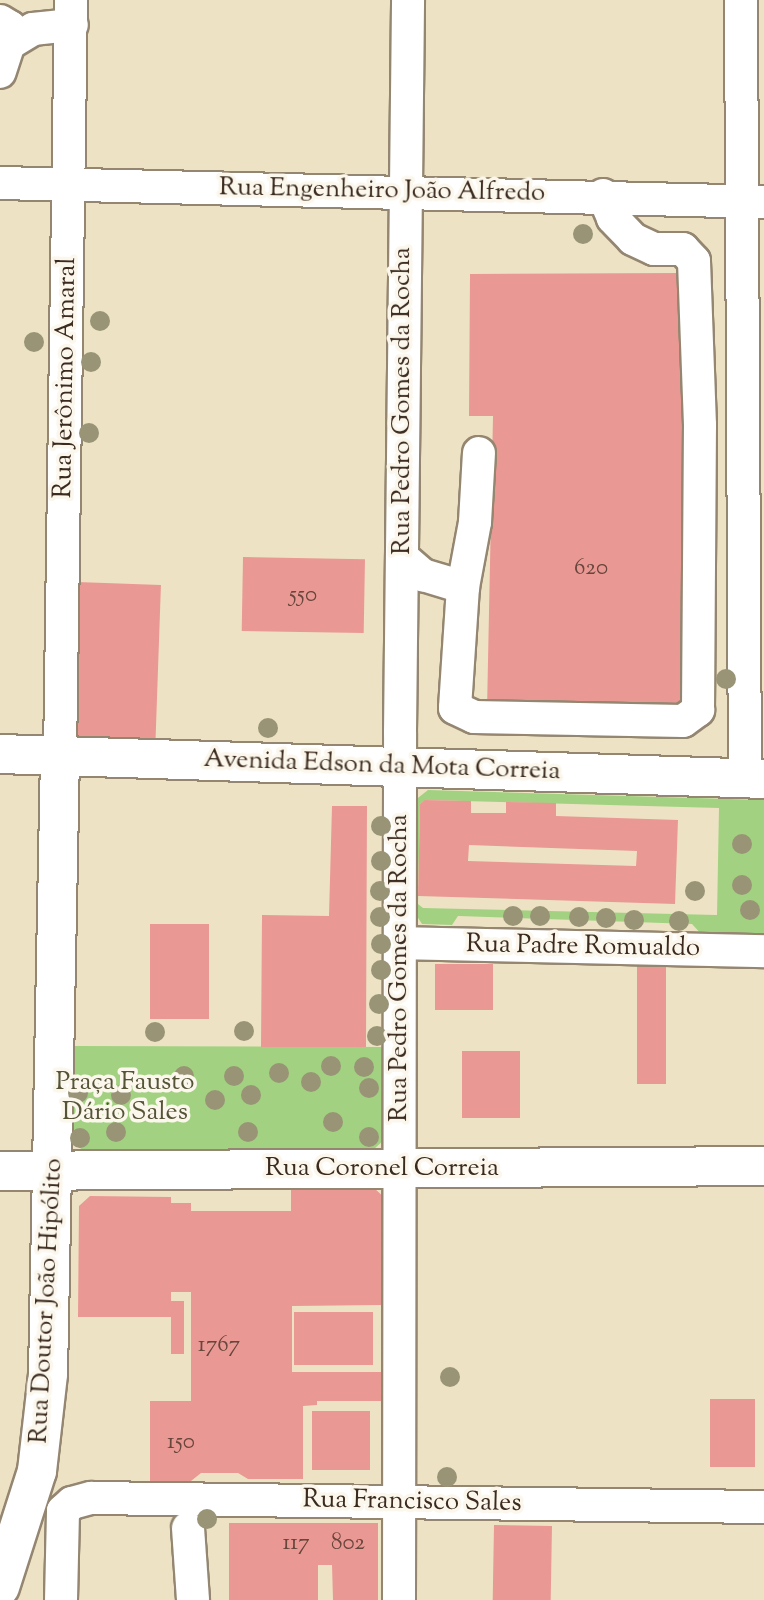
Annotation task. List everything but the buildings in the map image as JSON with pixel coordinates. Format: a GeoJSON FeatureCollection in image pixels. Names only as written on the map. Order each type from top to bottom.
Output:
{"type":"FeatureCollection","features":[{"type":"Feature","properties":{"kind":"main road","name":"Avenida Edson da Mota Correia"},"geometry":{"type":"LineString","coordinates":[[0,754],[755,778]]}},
{"type":"Feature","properties":{"kind":"main road","name":"Rua Doutor João Hipólito"},"geometry":{"type":"LineString","coordinates":[[0,1587],[37,1471],[48,1374],[60,756]]}},
{"type":"Feature","properties":{"kind":"main road","name":"Rua Coronel Correia"},"geometry":{"type":"LineString","coordinates":[[0,1171],[764,1166]]}},
{"type":"Feature","properties":{"kind":"street","name":"Rua Pedro Gomes da Rocha"},"geometry":{"type":"LineString","coordinates":[[399,1600],[400,768],[408,0]]}},
{"type":"Feature","properties":{"kind":"street"},"geometry":{"type":"LineString","coordinates":[[741,0],[754,202],[755,778]]}},
{"type":"Feature","properties":{"kind":"street"},"geometry":{"type":"LineString","coordinates":[[3,45],[71,12]]}},
{"type":"Feature","properties":{"kind":"street","name":"Rua Jerônimo Amaral"},"geometry":{"type":"LineString","coordinates":[[60,756],[71,12]]}},
{"type":"Feature","properties":{"kind":"street","name":"Rua Engenheiro João Alfredo"},"geometry":{"type":"LineString","coordinates":[[0,183],[405,190],[754,202]]}},
{"type":"Feature","properties":{"kind":"street"},"geometry":{"type":"LineString","coordinates":[[479,453],[475,522],[463,587],[455,708],[474,718],[683,721],[698,710],[700,425],[694,261],[683,249],[654,249],[633,239],[613,218],[603,195]]}},
{"type":"Feature","properties":{"kind":"street"},"geometry":{"type":"LineString","coordinates":[[402,557],[423,575],[463,587]]}},
{"type":"Feature","properties":{"kind":"street","name":"Rua Padre Romualdo"},"geometry":{"type":"LineString","coordinates":[[401,943],[764,951]]}},
{"type":"Feature","properties":{"kind":"street","name":"Rua Francisco Sales"},"geometry":{"type":"LineString","coordinates":[[61,1600],[63,1511],[72,1503],[91,1498],[764,1507]]}},
{"type":"Feature","properties":{"kind":"street"},"geometry":{"type":"LineString","coordinates":[[188,1528],[193,1600]]}},
{"type":"Feature","properties":{"kind":"green space"},"geometry":{"type":"Polygon","coordinates":[[[428,790],[764,800],[764,937],[703,936],[692,924],[458,916],[452,925],[422,924],[411,907],[414,801],[428,790]],[[426,800],[420,804],[418,904],[423,908],[717,915],[719,808],[426,800]]]}},
{"type":"Feature","properties":{"kind":"green space","name":"Praça Fausto Dário Sales"},"geometry":{"type":"Polygon","coordinates":[[[74,1046],[385,1047],[385,1139],[373,1150],[87,1153],[73,1143],[74,1046]]]}}]}
